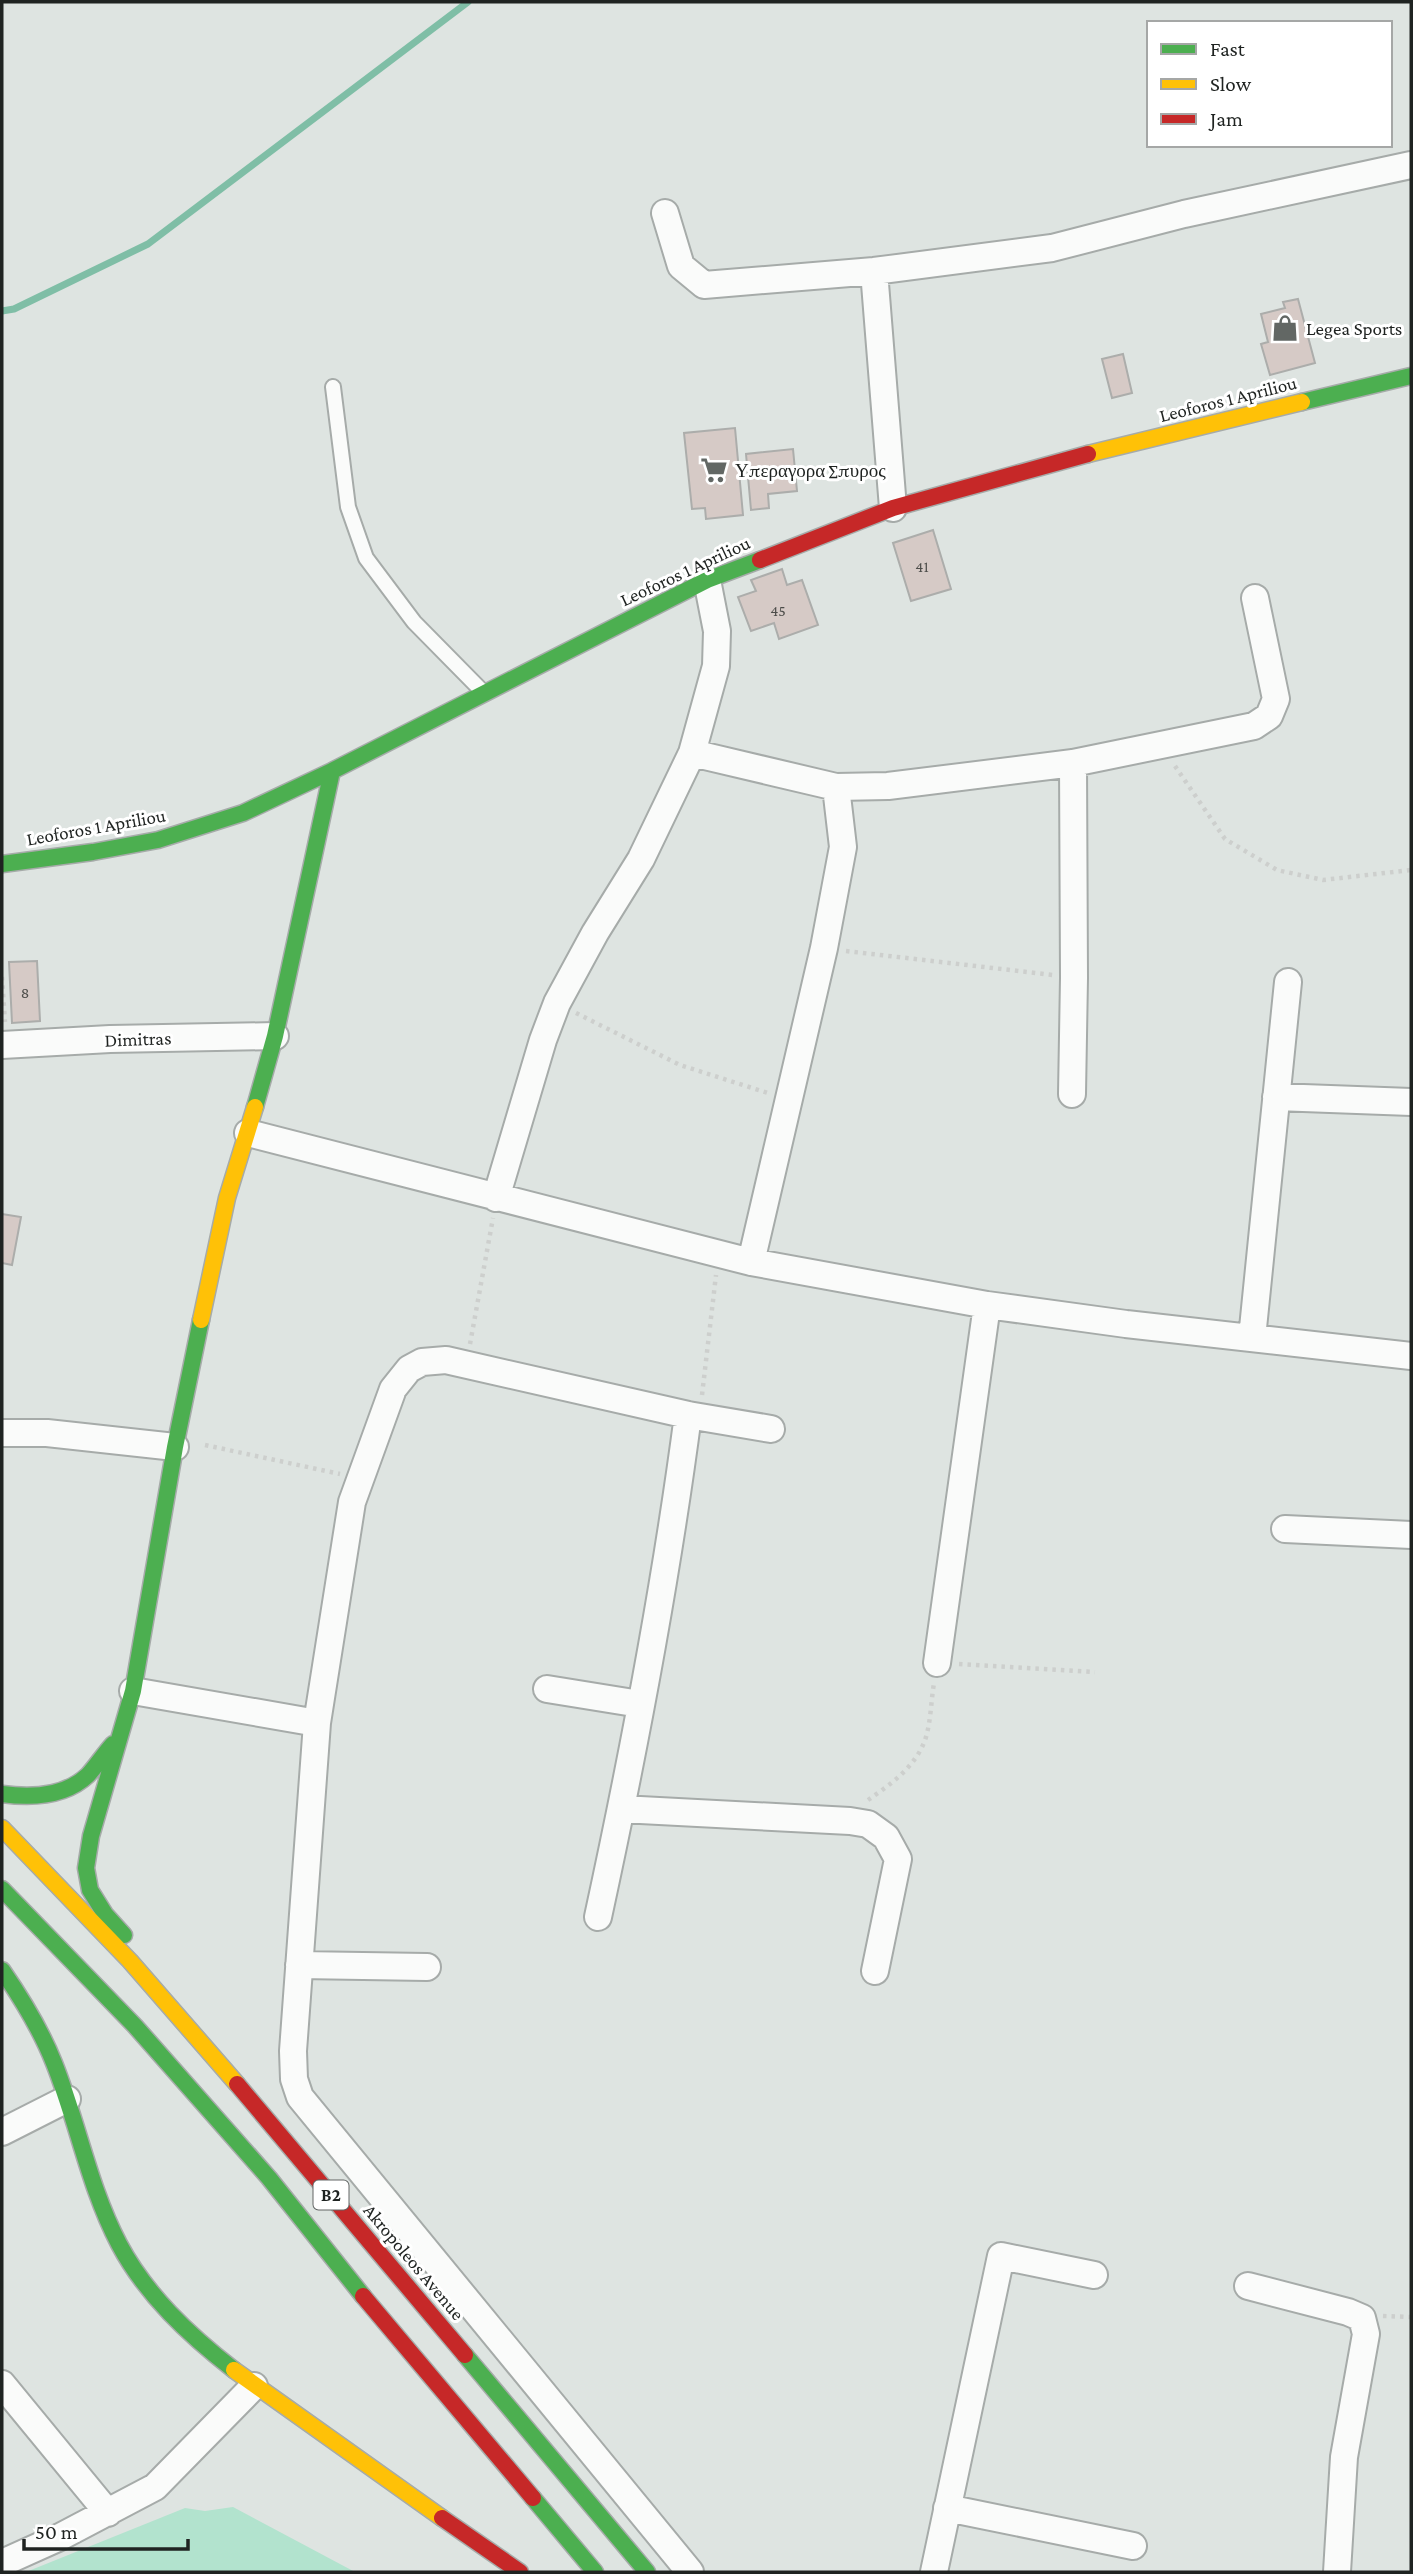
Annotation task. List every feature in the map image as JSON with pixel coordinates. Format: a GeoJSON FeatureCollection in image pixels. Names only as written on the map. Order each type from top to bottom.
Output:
{"type":"FeatureCollection","features":[{"type":"Feature","properties":{"kind":"main road","name":"Leoforos 1 Apriliou"},"geometry":{"type":"LineString","coordinates":[[2,864],[158,840],[243,813],[332,771],[707,580],[893,508],[1054,462],[1411,376]]}},
{"type":"Feature","properties":{"kind":"main road"},"geometry":{"type":"LineString","coordinates":[[208,2050],[169,1989],[105,1914],[90,1890],[86,1868],[91,1836],[133,1691],[176,1443],[226,1198],[248,1133],[275,1036],[332,771]]}},
{"type":"Feature","properties":{"kind":"main road"},"geometry":{"type":"LineString","coordinates":[[2,1794],[38,1797],[63,1790],[84,1778],[118,1738]]}},
{"type":"Feature","properties":{"kind":"main road","name":"Akropoleos Avenue"},"geometry":{"type":"LineString","coordinates":[[2,1828],[130,1961],[208,2050],[647,2572]]}},
{"type":"Feature","properties":{"kind":"main road","name":"B2"},"geometry":{"type":"LineString","coordinates":[[2,1889],[135,2026],[269,2178],[386,2325],[594,2572]]}},
{"type":"Feature","properties":{"kind":"main road"},"geometry":{"type":"LineString","coordinates":[[2,1970],[37,2026],[54,2060],[99,2198],[119,2245],[144,2286],[175,2321],[254,2386],[520,2572]]}},
{"type":"Feature","properties":{"kind":"street"},"geometry":{"type":"LineString","coordinates":[[664,213],[681,266],[704,285],[874,271],[1052,248],[1184,214],[1411,165]]}},
{"type":"Feature","properties":{"kind":"street"},"geometry":{"type":"LineString","coordinates":[[874,271],[893,508]]}},
{"type":"Feature","properties":{"kind":"street"},"geometry":{"type":"LineString","coordinates":[[496,1198],[543,1040],[557,1003],[595,933],[641,859],[692,753],[716,666],[717,631],[707,580]]}},
{"type":"Feature","properties":{"kind":"street"},"geometry":{"type":"LineString","coordinates":[[692,753],[836,787],[888,786],[1073,762],[1254,726],[1269,716],[1276,699],[1255,598]]}},
{"type":"Feature","properties":{"kind":"street"},"geometry":{"type":"LineString","coordinates":[[1072,1094],[1073,762]]}},
{"type":"Feature","properties":{"kind":"street"},"geometry":{"type":"LineString","coordinates":[[751,1262],[824,948],[843,847],[836,787]]}},
{"type":"Feature","properties":{"kind":"street"},"geometry":{"type":"LineString","coordinates":[[1252,1338],[1288,982]]}},
{"type":"Feature","properties":{"kind":"street","name":"Dimitras"},"geometry":{"type":"LineString","coordinates":[[4,1045],[110,1039],[275,1036]]}},
{"type":"Feature","properties":{"kind":"street"},"geometry":{"type":"LineString","coordinates":[[1276,1097],[1411,1102]]}},
{"type":"Feature","properties":{"kind":"street"},"geometry":{"type":"LineString","coordinates":[[248,1133],[751,1262],[987,1305],[1411,1356]]}},
{"type":"Feature","properties":{"kind":"street"},"geometry":{"type":"LineString","coordinates":[[937,1663],[987,1305]]}},
{"type":"Feature","properties":{"kind":"street"},"geometry":{"type":"LineString","coordinates":[[690,2572],[300,2097],[295,2080],[293,2051],[299,1965],[317,1723],[352,1502],[393,1389],[409,1369],[422,1362],[446,1360],[694,1416],[771,1429]]}},
{"type":"Feature","properties":{"kind":"street"},"geometry":{"type":"LineString","coordinates":[[598,1917],[621,1809],[694,1416]]}},
{"type":"Feature","properties":{"kind":"street"},"geometry":{"type":"LineString","coordinates":[[2,1433],[47,1433],[176,1443]]}},
{"type":"Feature","properties":{"kind":"street"},"geometry":{"type":"LineString","coordinates":[[1285,1529],[1411,1535]]}},
{"type":"Feature","properties":{"kind":"street"},"geometry":{"type":"LineString","coordinates":[[547,1689],[640,1704]]}},
{"type":"Feature","properties":{"kind":"street"},"geometry":{"type":"LineString","coordinates":[[133,1691],[317,1723]]}},
{"type":"Feature","properties":{"kind":"street"},"geometry":{"type":"LineString","coordinates":[[621,1809],[838,1820],[868,1824],[886,1838],[898,1859],[875,1970]]}},
{"type":"Feature","properties":{"kind":"street"},"geometry":{"type":"LineString","coordinates":[[299,1965],[427,1966]]}},
{"type":"Feature","properties":{"kind":"street"},"geometry":{"type":"LineString","coordinates":[[2,2132],[66,2099]]}},
{"type":"Feature","properties":{"kind":"street"},"geometry":{"type":"LineString","coordinates":[[934,2572],[1001,2256],[1094,2275]]}},
{"type":"Feature","properties":{"kind":"street"},"geometry":{"type":"LineString","coordinates":[[1248,2286],[1362,2318],[1366,2334],[1344,2458],[1337,2572]]}},
{"type":"Feature","properties":{"kind":"street"},"geometry":{"type":"LineString","coordinates":[[2,2384],[108,2513]]}},
{"type":"Feature","properties":{"kind":"street"},"geometry":{"type":"LineString","coordinates":[[2,2563],[108,2513],[155,2487],[254,2386]]}},
{"type":"Feature","properties":{"kind":"street"},"geometry":{"type":"LineString","coordinates":[[947,2508],[1133,2546]]}},
{"type":"Feature","properties":{"kind":"lane"},"geometry":{"type":"LineString","coordinates":[[333,387],[348,507],[366,558],[414,622],[484,693]]}},
{"type":"Feature","properties":{"kind":"path"},"geometry":{"type":"LineString","coordinates":[[1160,745],[1225,839],[1277,870],[1323,880],[1411,870]]}},
{"type":"Feature","properties":{"kind":"path"},"geometry":{"type":"LineString","coordinates":[[824,948],[1074,978]]}},
{"type":"Feature","properties":{"kind":"path"},"geometry":{"type":"LineString","coordinates":[[2,977],[4,1045]]}},
{"type":"Feature","properties":{"kind":"path"},"geometry":{"type":"LineString","coordinates":[[557,1003],[680,1065],[789,1100]]}},
{"type":"Feature","properties":{"kind":"path"},"geometry":{"type":"LineString","coordinates":[[466,1365],[496,1198]]}},
{"type":"Feature","properties":{"kind":"path"},"geometry":{"type":"LineString","coordinates":[[694,1416],[718,1254]]}},
{"type":"Feature","properties":{"kind":"path"},"geometry":{"type":"LineString","coordinates":[[176,1443],[360,1479]]}},
{"type":"Feature","properties":{"kind":"path"},"geometry":{"type":"LineString","coordinates":[[838,1820],[903,1774],[918,1754],[926,1737],[937,1663],[1095,1672]]}},
{"type":"Feature","properties":{"kind":"green space"},"geometry":{"type":"Polygon","coordinates":[[[233,2507],[355,2572],[26,2572],[185,2508],[205,2511],[233,2507]]]}},
{"type":"Feature","properties":{"kind":"building","name":"Legea Sports"},"geometry":{"type":"Polygon","coordinates":[[[1298,299],[1315,363],[1270,375],[1261,344],[1268,342],[1261,314],[1285,308],[1283,302],[1298,299]]]}},
{"type":"Feature","properties":{"kind":"building"},"geometry":{"type":"Polygon","coordinates":[[[1123,354],[1132,393],[1112,398],[1102,359],[1123,354]]]}},
{"type":"Feature","properties":{"kind":"building","name":"Υπεραγορα Σπυρος"},"geometry":{"type":"Polygon","coordinates":[[[735,428],[743,515],[706,519],[705,508],[692,509],[684,433],[735,428]]]}},
{"type":"Feature","properties":{"kind":"building"},"geometry":{"type":"Polygon","coordinates":[[[793,449],[797,491],[768,494],[769,508],[751,510],[746,454],[793,449]]]}},
{"type":"Feature","properties":{"kind":"building"},"geometry":{"type":"Polygon","coordinates":[[[933,530],[951,589],[911,601],[893,543],[933,530]]]}},
{"type":"Feature","properties":{"kind":"building"},"geometry":{"type":"Polygon","coordinates":[[[782,569],[787,585],[802,580],[818,625],[779,639],[774,623],[751,631],[738,597],[756,591],[751,580],[782,569]]]}},
{"type":"Feature","properties":{"kind":"building"},"geometry":{"type":"Polygon","coordinates":[[[37,961],[40,1021],[12,1023],[9,962],[37,961]]]}},
{"type":"Feature","properties":{"kind":"building"},"geometry":{"type":"Polygon","coordinates":[[[2,1214],[21,1217],[12,1265],[2,1263],[2,1214]]]}},
{"type":"Feature","properties":{"kind":"waterway"},"geometry":{"type":"LineString","coordinates":[[2,311],[14,309],[148,244],[468,2]]}},
{"type":"Feature","properties":{"kind":"traffic: fast"},"geometry":{"type":"LineString","coordinates":[[1302,402],[1411,376]]}},
{"type":"Feature","properties":{"kind":"traffic: fast"},"geometry":{"type":"LineString","coordinates":[[2,864],[158,840],[243,813],[332,771],[707,580],[760,560]]}},
{"type":"Feature","properties":{"kind":"traffic: fast"},"geometry":{"type":"LineString","coordinates":[[255,1107],[275,1036],[332,771]]}},
{"type":"Feature","properties":{"kind":"traffic: fast"},"geometry":{"type":"LineString","coordinates":[[124,1935],[105,1914],[90,1890],[86,1868],[91,1836],[133,1691],[175,1447],[201,1320]]}},
{"type":"Feature","properties":{"kind":"traffic: fast"},"geometry":{"type":"LineString","coordinates":[[2,1794],[36,1796],[69,1788],[88,1775],[113,1744]]}},
{"type":"Feature","properties":{"kind":"traffic: fast"},"geometry":{"type":"LineString","coordinates":[[2,1889],[135,2026],[269,2178],[363,2296]]}},
{"type":"Feature","properties":{"kind":"traffic: fast"},"geometry":{"type":"LineString","coordinates":[[2,1970],[31,2015],[49,2051],[100,2200],[130,2263],[170,2313],[234,2370]]}},
{"type":"Feature","properties":{"kind":"traffic: fast"},"geometry":{"type":"LineString","coordinates":[[465,2355],[647,2572]]}},
{"type":"Feature","properties":{"kind":"traffic: fast"},"geometry":{"type":"LineString","coordinates":[[533,2498],[595,2572]]}},
{"type":"Feature","properties":{"kind":"traffic: slow"},"geometry":{"type":"LineString","coordinates":[[1088,454],[1302,402]]}},
{"type":"Feature","properties":{"kind":"traffic: slow"},"geometry":{"type":"LineString","coordinates":[[201,1320],[227,1198],[255,1107]]}},
{"type":"Feature","properties":{"kind":"traffic: slow"},"geometry":{"type":"LineString","coordinates":[[2,1828],[130,1961],[237,2084]]}},
{"type":"Feature","properties":{"kind":"traffic: slow"},"geometry":{"type":"LineString","coordinates":[[234,2370],[442,2518]]}},
{"type":"Feature","properties":{"kind":"traffic: jam"},"geometry":{"type":"LineString","coordinates":[[760,560],[893,508],[1088,454]]}},
{"type":"Feature","properties":{"kind":"traffic: jam"},"geometry":{"type":"LineString","coordinates":[[237,2084],[465,2355]]}},
{"type":"Feature","properties":{"kind":"traffic: jam"},"geometry":{"type":"LineString","coordinates":[[363,2296],[533,2498]]}},
{"type":"Feature","properties":{"kind":"traffic: jam"},"geometry":{"type":"LineString","coordinates":[[442,2518],[520,2572]]}},
{"type":"Feature","properties":{"kind":"place","name":"Legea Sports"},"geometry":{"type":"Point","coordinates":[1285,328]}},
{"type":"Feature","properties":{"kind":"place","name":"Υπεραγορα Σπυρος"},"geometry":{"type":"Point","coordinates":[714,470]}}]}
